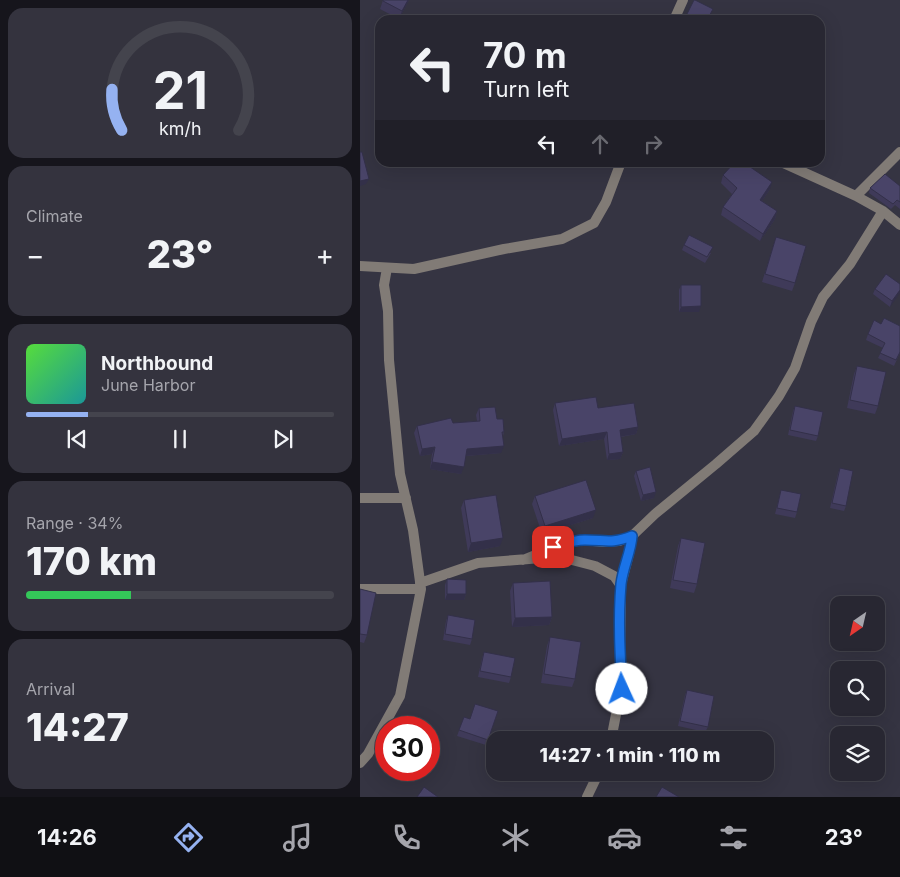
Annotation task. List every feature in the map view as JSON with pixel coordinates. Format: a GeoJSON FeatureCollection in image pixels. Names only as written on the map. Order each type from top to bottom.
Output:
{"type":"FeatureCollection","features":[{"type":"Feature","properties":{"kind":"street"},"geometry":{"type":"LineString","coordinates":[[676,15],[683,0]]}},
{"type":"Feature","properties":{"kind":"street"},"geometry":{"type":"LineString","coordinates":[[856,196],[900,152]]}},
{"type":"Feature","properties":{"kind":"street"},"geometry":{"type":"LineString","coordinates":[[360,266],[414,269],[504,249],[562,239],[594,223],[606,202],[619,167]]}},
{"type":"Feature","properties":{"kind":"street"},"geometry":{"type":"LineString","coordinates":[[792,167],[856,196],[882,211],[900,225]]}},
{"type":"Feature","properties":{"kind":"street"},"geometry":{"type":"LineString","coordinates":[[523,560],[564,543],[584,540],[619,541],[632,536],[655,514],[754,431],[768,414],[796,368],[811,322],[823,297],[850,264],[882,211]]}},
{"type":"Feature","properties":{"kind":"street"},"geometry":{"type":"LineString","coordinates":[[360,763],[368,754],[400,696],[421,586],[413,530],[400,474],[389,360],[388,311],[384,285],[387,268]]}},
{"type":"Feature","properties":{"kind":"street"},"geometry":{"type":"LineString","coordinates":[[360,498],[406,498]]}},
{"type":"Feature","properties":{"kind":"street"},"geometry":{"type":"LineString","coordinates":[[613,731],[622,689],[620,650],[621,586],[624,566],[631,549],[632,536]]}},
{"type":"Feature","properties":{"kind":"street"},"geometry":{"type":"LineString","coordinates":[[360,589],[421,586],[478,563],[568,559],[596,566],[614,576],[621,586]]}},
{"type":"Feature","properties":{"kind":"street"},"geometry":{"type":"LineString","coordinates":[[587,797],[594,781]]}},
{"type":"Feature","properties":{"kind":"building"},"geometry":{"type":"Polygon","coordinates":[[[383,0],[408,0],[402,11],[383,0]]]}},
{"type":"Feature","properties":{"kind":"building"},"geometry":{"type":"Polygon","coordinates":[[[694,0],[713,9],[710,15],[686,15],[694,0]]]}},
{"type":"Feature","properties":{"kind":"building"},"geometry":{"type":"Polygon","coordinates":[[[360,152],[362,152],[369,179],[360,181],[360,152]]]}},
{"type":"Feature","properties":{"kind":"building"},"geometry":{"type":"Polygon","coordinates":[[[730,167],[750,167],[772,182],[760,200],[777,211],[763,234],[723,207],[737,188],[723,175],[730,167]]]}},
{"type":"Feature","properties":{"kind":"building"},"geometry":{"type":"Polygon","coordinates":[[[885,174],[900,186],[900,202],[897,200],[893,204],[870,188],[885,174]]]}},
{"type":"Feature","properties":{"kind":"building"},"geometry":{"type":"Polygon","coordinates":[[[689,235],[713,247],[707,257],[684,245],[689,235]]]}},
{"type":"Feature","properties":{"kind":"building"},"geometry":{"type":"Polygon","coordinates":[[[776,237],[806,246],[795,283],[765,274],[776,237]]]}},
{"type":"Feature","properties":{"kind":"building"},"geometry":{"type":"Polygon","coordinates":[[[886,274],[900,284],[900,290],[892,301],[875,289],[886,274]]]}},
{"type":"Feature","properties":{"kind":"building"},"geometry":{"type":"Polygon","coordinates":[[[681,285],[701,285],[701,306],[681,307],[681,285]]]}},
{"type":"Feature","properties":{"kind":"building"},"geometry":{"type":"Polygon","coordinates":[[[884,318],[900,326],[900,352],[896,360],[880,353],[885,343],[868,334],[874,320],[881,324],[884,318]]]}},
{"type":"Feature","properties":{"kind":"building"},"geometry":{"type":"Polygon","coordinates":[[[857,366],[886,372],[878,406],[850,400],[857,366]]]}},
{"type":"Feature","properties":{"kind":"building"},"geometry":{"type":"Polygon","coordinates":[[[596,397],[598,408],[634,403],[638,427],[620,430],[623,452],[609,454],[607,432],[562,439],[555,403],[596,397]]]}},
{"type":"Feature","properties":{"kind":"building"},"geometry":{"type":"Polygon","coordinates":[[[795,406],[823,412],[818,436],[790,430],[795,406]]]}},
{"type":"Feature","properties":{"kind":"building"},"geometry":{"type":"Polygon","coordinates":[[[495,407],[497,419],[503,419],[504,446],[467,449],[464,467],[432,462],[435,447],[422,449],[417,426],[451,418],[453,423],[480,421],[479,408],[495,407]]]}},
{"type":"Feature","properties":{"kind":"building"},"geometry":{"type":"Polygon","coordinates":[[[650,467],[656,492],[643,495],[636,471],[650,467]]]}},
{"type":"Feature","properties":{"kind":"building"},"geometry":{"type":"Polygon","coordinates":[[[840,468],[853,471],[846,506],[832,503],[840,468]]]}},
{"type":"Feature","properties":{"kind":"building"},"geometry":{"type":"Polygon","coordinates":[[[586,480],[596,510],[545,526],[535,496],[586,480]]]}},
{"type":"Feature","properties":{"kind":"building"},"geometry":{"type":"Polygon","coordinates":[[[781,490],[801,494],[797,512],[777,508],[781,490]]]}},
{"type":"Feature","properties":{"kind":"building"},"geometry":{"type":"Polygon","coordinates":[[[496,495],[503,538],[471,543],[464,500],[496,495]]]}},
{"type":"Feature","properties":{"kind":"building"},"geometry":{"type":"Polygon","coordinates":[[[681,538],[705,543],[697,584],[673,580],[681,538]]]}},
{"type":"Feature","properties":{"kind":"building"},"geometry":{"type":"Polygon","coordinates":[[[447,579],[466,580],[466,594],[447,594],[447,579]]]}},
{"type":"Feature","properties":{"kind":"building"},"geometry":{"type":"Polygon","coordinates":[[[550,581],[552,617],[515,618],[513,583],[550,581]]]}},
{"type":"Feature","properties":{"kind":"building"},"geometry":{"type":"Polygon","coordinates":[[[360,589],[376,593],[367,635],[360,634],[360,589]]]}},
{"type":"Feature","properties":{"kind":"building"},"geometry":{"type":"Polygon","coordinates":[[[448,615],[475,620],[472,639],[445,634],[448,615]]]}},
{"type":"Feature","properties":{"kind":"building"},"geometry":{"type":"Polygon","coordinates":[[[550,637],[581,642],[575,679],[544,674],[550,637]]]}},
{"type":"Feature","properties":{"kind":"building"},"geometry":{"type":"Polygon","coordinates":[[[484,652],[515,658],[511,677],[480,671],[484,652]]]}},
{"type":"Feature","properties":{"kind":"building"},"geometry":{"type":"Polygon","coordinates":[[[687,690],[714,696],[708,727],[680,721],[687,690]]]}},
{"type":"Feature","properties":{"kind":"building"},"geometry":{"type":"Polygon","coordinates":[[[475,704],[498,711],[491,731],[486,731],[486,739],[459,730],[464,717],[470,719],[475,704]]]}},
{"type":"Feature","properties":{"kind":"building"},"geometry":{"type":"Polygon","coordinates":[[[424,787],[438,797],[417,797],[424,787]]]}},
{"type":"Feature","properties":{"kind":"building"},"geometry":{"type":"Polygon","coordinates":[[[662,787],[679,797],[656,797],[662,787]]]}},
{"type":"Feature","properties":{"kind":"route"},"geometry":{"type":"LineString","coordinates":[[553,547],[584,540],[619,541],[632,536],[631,549],[624,566],[621,586],[620,650],[622,689]]}}]}
